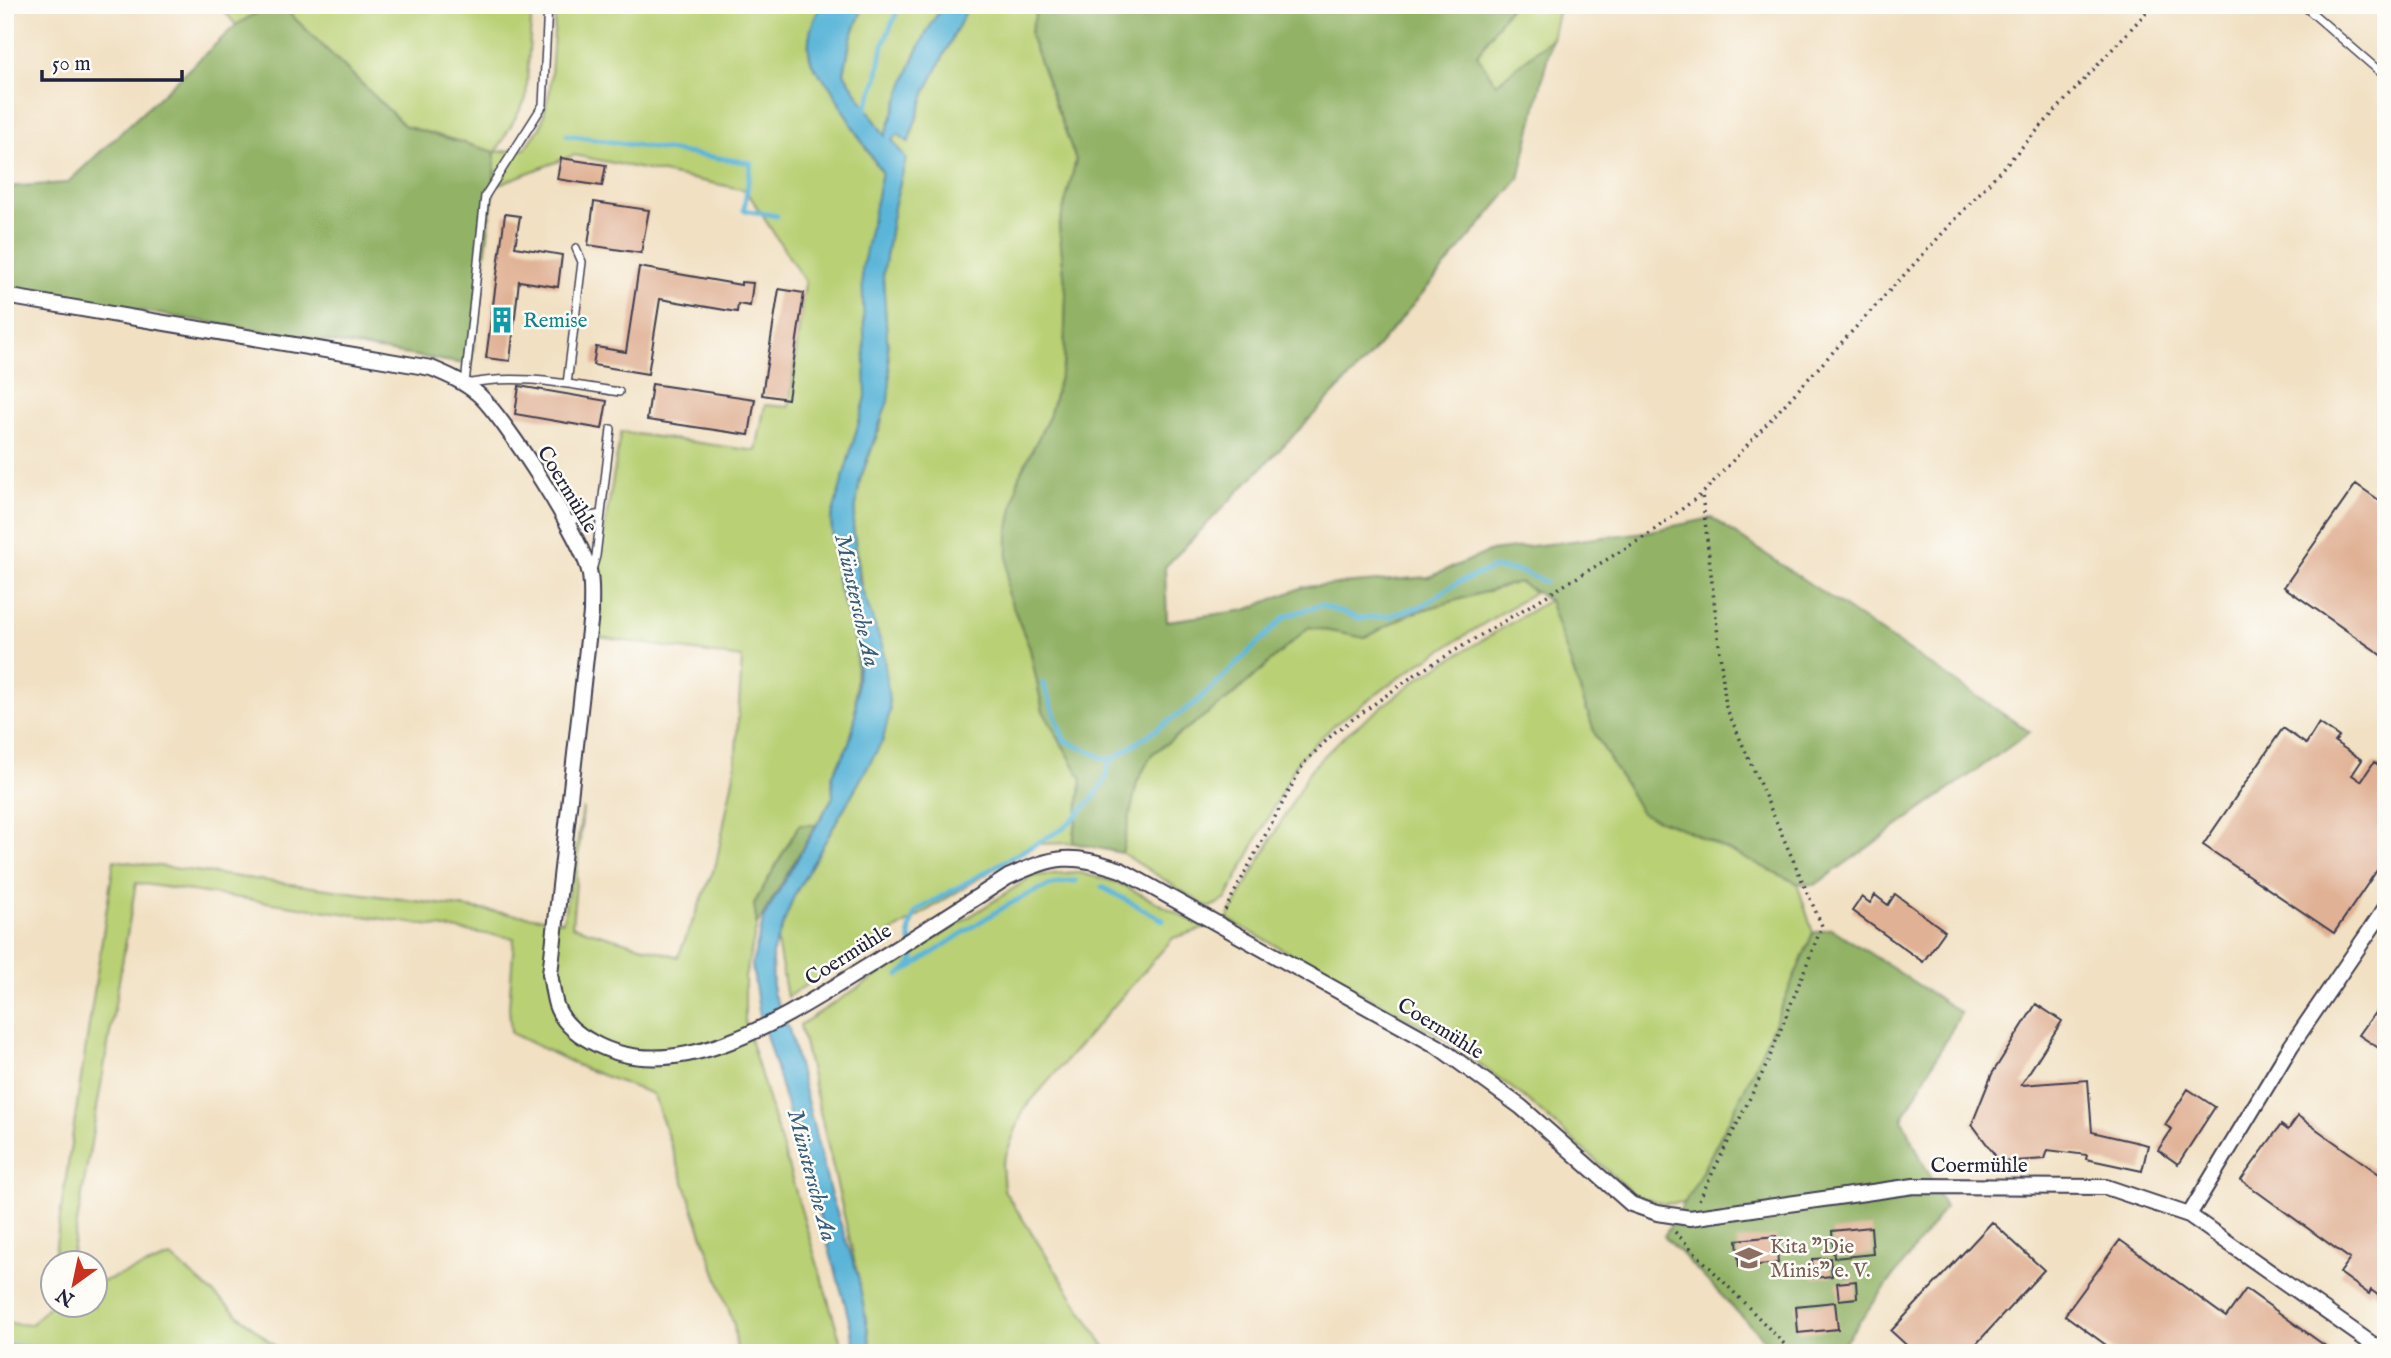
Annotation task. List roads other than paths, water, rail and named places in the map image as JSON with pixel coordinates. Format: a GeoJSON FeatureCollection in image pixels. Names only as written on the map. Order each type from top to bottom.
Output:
{"type":"FeatureCollection","features":[{"type":"Feature","properties":{"kind":"street","name":"Coermühle"},"geometry":{"type":"LineString","coordinates":[[5,296],[431,369],[465,384],[479,395],[500,421],[565,521],[590,574],[591,613],[550,974],[556,1007],[575,1032],[606,1050],[644,1057],[680,1055],[751,1034],[802,1007],[1008,877],[1045,861],[1082,857],[1121,870],[1437,1046],[1521,1107],[1631,1205],[1657,1213],[1690,1218],[1914,1186],[2106,1187],[2189,1216],[2385,1353]]}},
{"type":"Feature","properties":{"kind":"street"},"geometry":{"type":"LineString","coordinates":[[2189,1216],[2291,1046],[2386,907]]}},
{"type":"Feature","properties":{"kind":"lane"},"geometry":{"type":"LineString","coordinates":[[548,5],[543,105],[485,196],[465,384],[495,377],[619,392]]}},
{"type":"Feature","properties":{"kind":"lane"},"geometry":{"type":"LineString","coordinates":[[2303,5],[2386,77]]}},
{"type":"Feature","properties":{"kind":"lane"},"geometry":{"type":"LineString","coordinates":[[567,384],[582,262],[576,248]]}},
{"type":"Feature","properties":{"kind":"lane"},"geometry":{"type":"LineString","coordinates":[[590,574],[601,514],[611,429]]}},
{"type":"Feature","properties":{"kind":"lane"},"geometry":{"type":"LineString","coordinates":[[565,521],[601,514]]}},
{"type":"Feature","properties":{"kind":"water","name":"Münstersche Aa"},"geometry":{"type":"Polygon","coordinates":[[[822,5],[864,5],[851,38],[844,73],[885,136],[903,85],[933,20],[943,5],[969,5],[926,91],[908,142],[898,134],[892,140],[906,159],[894,207],[883,276],[890,381],[888,401],[860,480],[853,525],[859,581],[883,648],[890,710],[883,740],[794,896],[772,954],[773,993],[789,1029],[830,1192],[858,1276],[872,1353],[857,1353],[844,1300],[759,1011],[752,965],[764,917],[833,797],[832,776],[849,744],[855,719],[858,666],[855,633],[837,581],[831,520],[866,397],[862,269],[882,172],[831,88],[811,62],[809,37],[822,5]]]}},
{"type":"Feature","properties":{"kind":"waterway"},"geometry":{"type":"LineString","coordinates":[[865,111],[877,79],[883,45],[900,5]]}},
{"type":"Feature","properties":{"kind":"waterway"},"geometry":{"type":"LineString","coordinates":[[567,135],[751,163],[744,210],[777,216]]}},
{"type":"Feature","properties":{"kind":"waterway"},"geometry":{"type":"LineString","coordinates":[[899,975],[908,968],[914,957],[910,926],[916,911],[1064,828],[1093,799],[1106,778],[1110,761],[1197,702],[1286,616],[1321,605],[1358,618],[1390,616],[1422,606],[1457,583],[1493,568],[1519,571],[1545,582]]}},
{"type":"Feature","properties":{"kind":"waterway"},"geometry":{"type":"LineString","coordinates":[[1043,683],[1064,740],[1110,761]]}},
{"type":"Feature","properties":{"kind":"waterway"},"geometry":{"type":"LineString","coordinates":[[910,968],[1015,901],[1059,883],[1076,881]]}},
{"type":"Feature","properties":{"kind":"waterway"},"geometry":{"type":"LineString","coordinates":[[1102,887],[1163,920]]}},
{"type":"Feature","properties":{"kind":"waterway"},"geometry":{"type":"LineString","coordinates":[[5,1345],[82,1353]]}},
{"type":"Feature","properties":{"kind":"place","name":"Remise"},"geometry":{"type":"Point","coordinates":[502,320]}},
{"type":"Feature","properties":{"kind":"place","name":"Kita \"Die Minis\" e. V."},"geometry":{"type":"Point","coordinates":[1749,1258]}}]}
